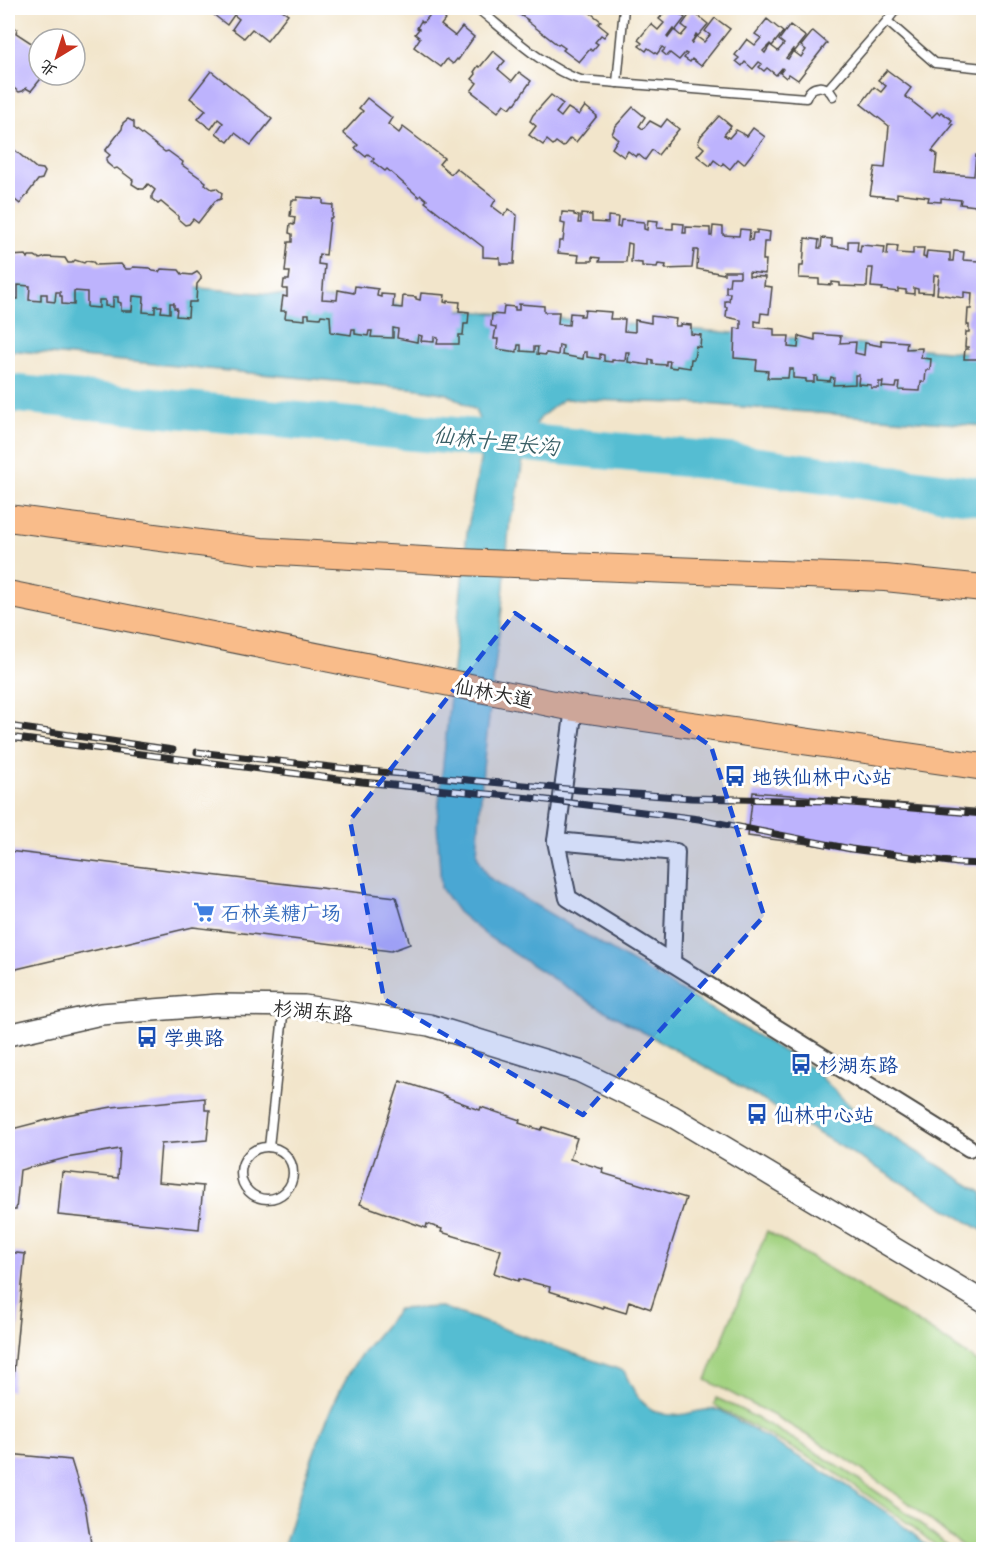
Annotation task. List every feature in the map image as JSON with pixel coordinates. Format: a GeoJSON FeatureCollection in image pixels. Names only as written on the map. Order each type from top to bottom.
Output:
{"type":"FeatureCollection","features":[{"type":"Feature","properties":{"kind":"main road"},"geometry":{"type":"LineString","coordinates":[[8,518],[261,551],[460,562],[873,578],[984,588]]}},
{"type":"Feature","properties":{"kind":"main road","name":"仙林大道"},"geometry":{"type":"LineString","coordinates":[[8,594],[574,708],[984,767]]}},
{"type":"Feature","properties":{"kind":"street"},"geometry":{"type":"LineString","coordinates":[[574,708],[556,841],[568,898],[969,1148]]}},
{"type":"Feature","properties":{"kind":"street"},"geometry":{"type":"LineString","coordinates":[[556,841],[676,852],[672,963]]}},
{"type":"Feature","properties":{"kind":"street","name":"杉湖东路"},"geometry":{"type":"LineString","coordinates":[[8,1035],[101,1014],[218,1005],[304,1006],[429,1025],[579,1071],[672,1116],[984,1302]]}},
{"type":"Feature","properties":{"kind":"lane"},"geometry":{"type":"LineString","coordinates":[[477,8],[560,71],[581,80],[806,98],[812,88],[819,86],[831,93],[897,8]]}},
{"type":"Feature","properties":{"kind":"lane"},"geometry":{"type":"LineString","coordinates":[[617,83],[624,8]]}},
{"type":"Feature","properties":{"kind":"lane"},"geometry":{"type":"LineString","coordinates":[[886,21],[935,63],[984,68]]}},
{"type":"Feature","properties":{"kind":"lane"},"geometry":{"type":"LineString","coordinates":[[269,1147],[284,1005]]}},
{"type":"Feature","properties":{"kind":"lane"},"geometry":{"type":"LineString","coordinates":[[269,1147],[282,1152],[289,1158],[294,1175],[286,1191],[270,1199],[253,1195],[242,1180],[241,1171],[248,1155],[256,1150],[269,1147]]}},
{"type":"Feature","properties":{"kind":"highlighted area"},"geometry":{"type":"Polygon","coordinates":[[[515,613],[711,746],[764,916],[583,1115],[384,999],[350,820],[515,613]]]}},
{"type":"Feature","properties":{"kind":"green space"},"geometry":{"type":"Polygon","coordinates":[[[767,1231],[930,1330],[983,1366],[983,1549],[966,1549],[906,1501],[843,1457],[780,1419],[706,1380],[767,1231]]]}},
{"type":"Feature","properties":{"kind":"green space"},"geometry":{"type":"Polygon","coordinates":[[[716,1398],[762,1420],[881,1494],[951,1549],[940,1549],[909,1524],[828,1468],[714,1405],[716,1398]]]}},
{"type":"Feature","properties":{"kind":"water"},"geometry":{"type":"Polygon","coordinates":[[[8,272],[983,354],[983,426],[705,404],[564,399],[542,416],[527,436],[515,508],[510,518],[483,768],[477,855],[488,877],[813,1069],[862,1118],[983,1193],[983,1231],[722,1076],[591,1003],[487,936],[458,912],[441,888],[437,822],[467,533],[485,433],[475,410],[448,394],[419,389],[8,350],[8,272]]]}},
{"type":"Feature","properties":{"kind":"water"},"geometry":{"type":"Polygon","coordinates":[[[441,1307],[624,1371],[638,1396],[650,1409],[658,1412],[678,1415],[709,1409],[720,1410],[839,1481],[886,1512],[932,1549],[283,1549],[321,1433],[357,1361],[398,1309],[441,1307]]]}},
{"type":"Feature","properties":{"kind":"building"},"geometry":{"type":"Polygon","coordinates":[[[220,8],[279,8],[288,14],[267,41],[252,29],[244,38],[232,29],[239,19],[234,15],[227,25],[214,15],[220,8]]]}},
{"type":"Feature","properties":{"kind":"building"},"geometry":{"type":"Polygon","coordinates":[[[436,8],[448,16],[441,25],[455,36],[462,27],[474,37],[458,60],[453,64],[447,59],[441,67],[414,47],[420,38],[415,34],[419,29],[417,28],[421,21],[423,23],[436,8]]]}},
{"type":"Feature","properties":{"kind":"building"},"geometry":{"type":"Polygon","coordinates":[[[509,8],[584,8],[601,21],[598,24],[608,32],[604,37],[601,35],[595,42],[598,44],[592,51],[590,49],[579,62],[563,50],[565,48],[509,8]]]}},
{"type":"Feature","properties":{"kind":"building"},"geometry":{"type":"Polygon","coordinates":[[[668,8],[672,8],[685,18],[675,31],[681,36],[687,29],[682,25],[692,11],[708,24],[698,36],[696,34],[691,44],[696,36],[704,42],[710,35],[705,31],[715,18],[730,29],[701,66],[692,59],[690,62],[684,58],[687,54],[685,53],[679,60],[670,53],[667,56],[662,52],[665,49],[662,47],[657,54],[648,48],[646,51],[639,46],[642,43],[638,40],[651,24],[658,30],[664,23],[659,19],[668,8]]]}},
{"type":"Feature","properties":{"kind":"building"},"geometry":{"type":"Polygon","coordinates":[[[767,19],[783,32],[772,46],[770,44],[763,51],[765,53],[770,45],[778,51],[784,44],[779,40],[790,25],[806,37],[795,51],[793,49],[786,58],[788,59],[793,51],[801,57],[806,50],[801,46],[813,31],[827,43],[798,80],[789,74],[786,78],[780,73],[782,68],[776,75],[767,68],[764,71],[759,67],[762,64],[759,62],[753,69],[745,62],[742,66],[736,61],[739,58],[735,55],[747,39],[755,45],[761,38],[755,34],[767,19]]]}},
{"type":"Feature","properties":{"kind":"building"},"geometry":{"type":"Polygon","coordinates":[[[9,23],[17,29],[16,33],[27,40],[27,87],[34,87],[31,91],[26,88],[19,92],[11,86],[12,82],[8,79],[9,23]]]}},
{"type":"Feature","properties":{"kind":"building"},"geometry":{"type":"Polygon","coordinates":[[[493,51],[505,61],[498,69],[512,81],[519,72],[531,81],[515,104],[510,108],[504,104],[498,112],[471,91],[477,83],[472,79],[476,74],[474,72],[493,51]]]}},
{"type":"Feature","properties":{"kind":"building"},"geometry":{"type":"Polygon","coordinates":[[[887,70],[911,88],[905,96],[932,117],[937,112],[939,114],[941,112],[952,120],[950,123],[953,125],[932,151],[937,154],[935,173],[974,176],[976,155],[984,156],[984,207],[960,204],[961,200],[941,198],[941,202],[928,201],[929,197],[897,193],[897,198],[870,195],[875,167],[885,168],[889,126],[861,104],[874,87],[881,92],[886,86],[878,80],[887,70]]]}},
{"type":"Feature","properties":{"kind":"building"},"geometry":{"type":"Polygon","coordinates":[[[211,71],[272,119],[251,145],[235,133],[228,142],[216,133],[223,123],[218,119],[211,129],[198,119],[206,110],[190,98],[211,71]]]}},
{"type":"Feature","properties":{"kind":"building"},"geometry":{"type":"Polygon","coordinates":[[[551,95],[563,104],[556,113],[561,117],[568,108],[579,115],[585,106],[597,116],[576,142],[570,138],[563,147],[556,142],[553,145],[547,140],[543,145],[529,135],[536,126],[530,121],[533,115],[551,95]]]}},
{"type":"Feature","properties":{"kind":"building"},"geometry":{"type":"Polygon","coordinates":[[[367,98],[392,118],[388,124],[399,133],[403,127],[444,158],[439,164],[451,174],[456,168],[496,199],[492,206],[504,215],[509,209],[517,215],[514,264],[500,264],[500,258],[483,257],[483,247],[425,202],[427,200],[421,195],[419,197],[387,169],[385,171],[372,161],[374,159],[368,154],[366,157],[355,148],[358,145],[343,133],[363,111],[359,108],[367,98]]]}},
{"type":"Feature","properties":{"kind":"building"},"geometry":{"type":"Polygon","coordinates":[[[633,107],[645,117],[639,126],[643,129],[650,121],[661,127],[667,119],[679,129],[658,155],[652,150],[645,160],[638,154],[636,157],[628,151],[624,157],[612,148],[618,139],[612,134],[615,127],[633,107]]]}},
{"type":"Feature","properties":{"kind":"building"},"geometry":{"type":"Polygon","coordinates":[[[719,116],[731,126],[724,135],[729,138],[736,130],[747,136],[753,128],[765,137],[744,164],[738,159],[730,169],[714,160],[710,166],[697,156],[704,148],[698,143],[701,136],[719,116]]]}},
{"type":"Feature","properties":{"kind":"building"},"geometry":{"type":"Polygon","coordinates":[[[128,119],[134,122],[134,128],[165,152],[168,151],[183,162],[182,165],[206,182],[205,184],[222,193],[221,199],[215,201],[198,223],[193,219],[185,225],[161,202],[158,204],[152,199],[155,190],[148,184],[144,189],[140,189],[132,184],[133,180],[107,163],[106,159],[110,155],[105,151],[128,119]]]}},
{"type":"Feature","properties":{"kind":"building"},"geometry":{"type":"Polygon","coordinates":[[[8,147],[45,172],[42,179],[38,180],[20,204],[15,200],[8,205],[8,147]]]}},
{"type":"Feature","properties":{"kind":"building"},"geometry":{"type":"Polygon","coordinates":[[[297,197],[323,199],[323,204],[333,205],[326,255],[319,254],[318,264],[325,265],[322,299],[337,300],[338,290],[354,293],[355,286],[378,289],[377,296],[381,297],[381,294],[394,295],[393,307],[402,308],[403,296],[416,297],[420,300],[421,293],[445,295],[444,302],[460,302],[459,311],[469,312],[468,324],[464,324],[463,335],[459,335],[459,344],[437,344],[438,338],[434,337],[434,342],[421,341],[422,336],[418,335],[417,342],[397,338],[398,329],[393,328],[393,338],[371,337],[372,331],[369,331],[368,336],[355,334],[355,329],[352,329],[351,335],[331,332],[330,316],[321,315],[320,318],[309,317],[309,314],[305,314],[305,320],[285,318],[286,311],[281,311],[283,296],[287,297],[287,289],[283,289],[284,280],[289,280],[290,272],[285,272],[288,242],[292,242],[292,234],[289,233],[290,224],[294,225],[295,217],[290,216],[292,200],[297,200],[297,197]]]}},
{"type":"Feature","properties":{"kind":"building"},"geometry":{"type":"Polygon","coordinates":[[[562,212],[579,216],[578,223],[581,223],[581,214],[592,215],[592,222],[608,223],[608,216],[618,217],[617,227],[620,227],[621,220],[644,222],[644,229],[647,230],[648,220],[658,221],[657,228],[673,229],[673,223],[684,224],[683,233],[686,233],[686,227],[710,228],[710,236],[712,236],[713,226],[723,227],[723,235],[739,236],[740,229],[750,230],[749,240],[752,240],[753,233],[757,233],[757,230],[770,232],[769,242],[764,242],[765,274],[749,272],[749,276],[765,277],[764,286],[772,287],[769,314],[761,313],[760,322],[755,321],[755,327],[774,329],[774,336],[789,336],[788,347],[798,348],[799,336],[815,340],[815,334],[841,336],[840,343],[856,342],[855,353],[864,355],[865,343],[881,346],[881,340],[907,342],[906,349],[922,348],[921,358],[931,359],[930,370],[926,370],[925,382],[921,382],[920,391],[899,390],[900,383],[897,383],[896,388],[882,387],[883,382],[879,382],[879,388],[871,388],[871,385],[858,384],[859,375],[855,375],[855,384],[833,385],[834,378],[831,377],[830,381],[817,380],[817,376],[814,376],[814,382],[793,378],[793,369],[789,369],[788,378],[767,378],[768,371],[756,370],[757,360],[734,358],[735,328],[741,329],[741,320],[726,317],[725,301],[729,301],[730,293],[726,293],[726,286],[729,286],[730,277],[740,277],[740,271],[724,271],[724,274],[697,269],[698,250],[694,250],[692,268],[665,269],[666,265],[658,264],[657,267],[642,266],[642,263],[631,262],[632,244],[628,243],[626,262],[599,262],[600,258],[592,257],[592,261],[578,261],[579,255],[558,253],[559,241],[563,241],[565,224],[561,223],[562,212]]]}},
{"type":"Feature","properties":{"kind":"building"},"geometry":{"type":"Polygon","coordinates":[[[805,238],[819,240],[818,248],[821,248],[822,238],[832,239],[832,246],[848,248],[848,241],[858,241],[857,251],[860,252],[861,245],[885,247],[884,254],[887,255],[888,245],[898,246],[897,253],[913,254],[913,248],[924,248],[923,257],[926,258],[927,251],[950,253],[950,261],[953,261],[954,251],[964,252],[963,260],[979,261],[980,254],[984,254],[984,359],[964,359],[965,349],[968,349],[965,347],[966,332],[969,332],[968,309],[971,309],[972,293],[964,292],[964,298],[937,294],[939,275],[934,275],[933,293],[918,292],[918,289],[914,288],[914,294],[898,289],[898,292],[882,290],[883,288],[871,287],[873,268],[868,268],[867,287],[840,286],[840,283],[832,282],[832,285],[819,284],[819,279],[799,278],[800,266],[803,266],[805,238]]]}},
{"type":"Feature","properties":{"kind":"building"},"geometry":{"type":"Polygon","coordinates":[[[8,254],[10,256],[26,255],[28,258],[35,256],[40,259],[65,258],[68,263],[75,260],[84,263],[93,262],[96,265],[121,264],[125,269],[150,268],[159,272],[161,269],[179,270],[182,274],[192,275],[197,272],[201,279],[197,284],[196,302],[189,302],[188,317],[176,316],[177,308],[174,308],[174,303],[170,303],[170,313],[161,312],[162,306],[155,306],[155,313],[143,312],[144,297],[133,296],[132,311],[121,311],[118,297],[113,297],[113,307],[105,306],[105,300],[99,300],[99,308],[87,307],[87,292],[74,291],[74,305],[62,304],[60,292],[56,292],[55,302],[47,301],[47,294],[41,294],[41,301],[29,300],[30,286],[18,285],[18,299],[8,299],[8,254]]]}},
{"type":"Feature","properties":{"kind":"building"},"geometry":{"type":"Polygon","coordinates":[[[519,304],[544,306],[544,312],[559,312],[558,324],[569,325],[570,313],[584,316],[585,310],[611,312],[610,319],[625,319],[624,331],[635,332],[635,320],[651,323],[651,316],[676,319],[675,326],[691,325],[691,334],[701,335],[700,347],[696,346],[690,368],[669,367],[670,361],[666,361],[666,365],[653,364],[653,360],[649,359],[649,365],[628,362],[629,352],[626,352],[625,361],[604,361],[604,355],[600,354],[600,359],[587,357],[587,352],[584,352],[583,359],[562,355],[563,346],[559,345],[558,355],[537,354],[538,347],[534,347],[534,352],[521,351],[521,345],[518,345],[517,352],[497,349],[498,339],[494,339],[496,327],[491,326],[492,314],[503,315],[504,306],[515,307],[515,310],[519,310],[519,304]]]}},
{"type":"Feature","properties":{"kind":"building"},"geometry":{"type":"Polygon","coordinates":[[[753,792],[984,810],[984,867],[748,836],[753,792]]]}},
{"type":"Feature","properties":{"kind":"building","name":"石林美糖广场"},"geometry":{"type":"Polygon","coordinates":[[[8,851],[396,897],[410,944],[391,951],[193,927],[8,971],[8,851]]]}},
{"type":"Feature","properties":{"kind":"building"},"geometry":{"type":"Polygon","coordinates":[[[400,1081],[447,1096],[467,1106],[480,1110],[481,1107],[520,1120],[519,1123],[541,1130],[543,1127],[577,1138],[570,1159],[603,1169],[602,1173],[686,1198],[651,1309],[629,1301],[626,1313],[603,1306],[603,1308],[549,1291],[550,1287],[519,1279],[518,1281],[494,1273],[501,1250],[441,1232],[442,1229],[427,1224],[426,1228],[360,1204],[400,1081]]]}},
{"type":"Feature","properties":{"kind":"building"},"geometry":{"type":"Polygon","coordinates":[[[205,1098],[205,1110],[210,1110],[207,1140],[161,1144],[158,1182],[203,1186],[199,1229],[58,1215],[62,1172],[118,1178],[120,1149],[66,1158],[20,1170],[16,1210],[8,1210],[8,1130],[66,1115],[112,1107],[205,1098]]]}},
{"type":"Feature","properties":{"kind":"building"},"geometry":{"type":"Polygon","coordinates":[[[8,1252],[25,1254],[12,1391],[8,1390],[8,1252]]]}},
{"type":"Feature","properties":{"kind":"building"},"geometry":{"type":"Polygon","coordinates":[[[8,1454],[71,1460],[85,1505],[92,1550],[8,1550],[8,1454]]]}},
{"type":"Feature","properties":{"kind":"waterway","name":"仙林十里长沟"},"geometry":{"type":"LineString","coordinates":[[8,393],[737,463],[984,497]]}},
{"type":"Feature","properties":{"kind":"railway"},"geometry":{"type":"LineString","coordinates":[[8,726],[173,750]]}},
{"type":"Feature","properties":{"kind":"railway"},"geometry":{"type":"LineString","coordinates":[[8,737],[362,782],[531,798],[699,819],[851,849],[958,863],[984,864]]}},
{"type":"Feature","properties":{"kind":"railway"},"geometry":{"type":"LineString","coordinates":[[197,752],[358,770],[579,790],[691,798],[828,801],[984,814]]}},
{"type":"Feature","properties":{"kind":"place","name":"地铁仙林中心站"},"geometry":{"type":"Point","coordinates":[735,776]}},
{"type":"Feature","properties":{"kind":"place","name":"石林美糖广场"},"geometry":{"type":"Point","coordinates":[204,912]}},
{"type":"Feature","properties":{"kind":"place","name":"学典路"},"geometry":{"type":"Point","coordinates":[147,1037]}},
{"type":"Feature","properties":{"kind":"place","name":"杉湖东路"},"geometry":{"type":"Point","coordinates":[801,1064]}},
{"type":"Feature","properties":{"kind":"place","name":"仙林中心站"},"geometry":{"type":"Point","coordinates":[757,1114]}}]}
